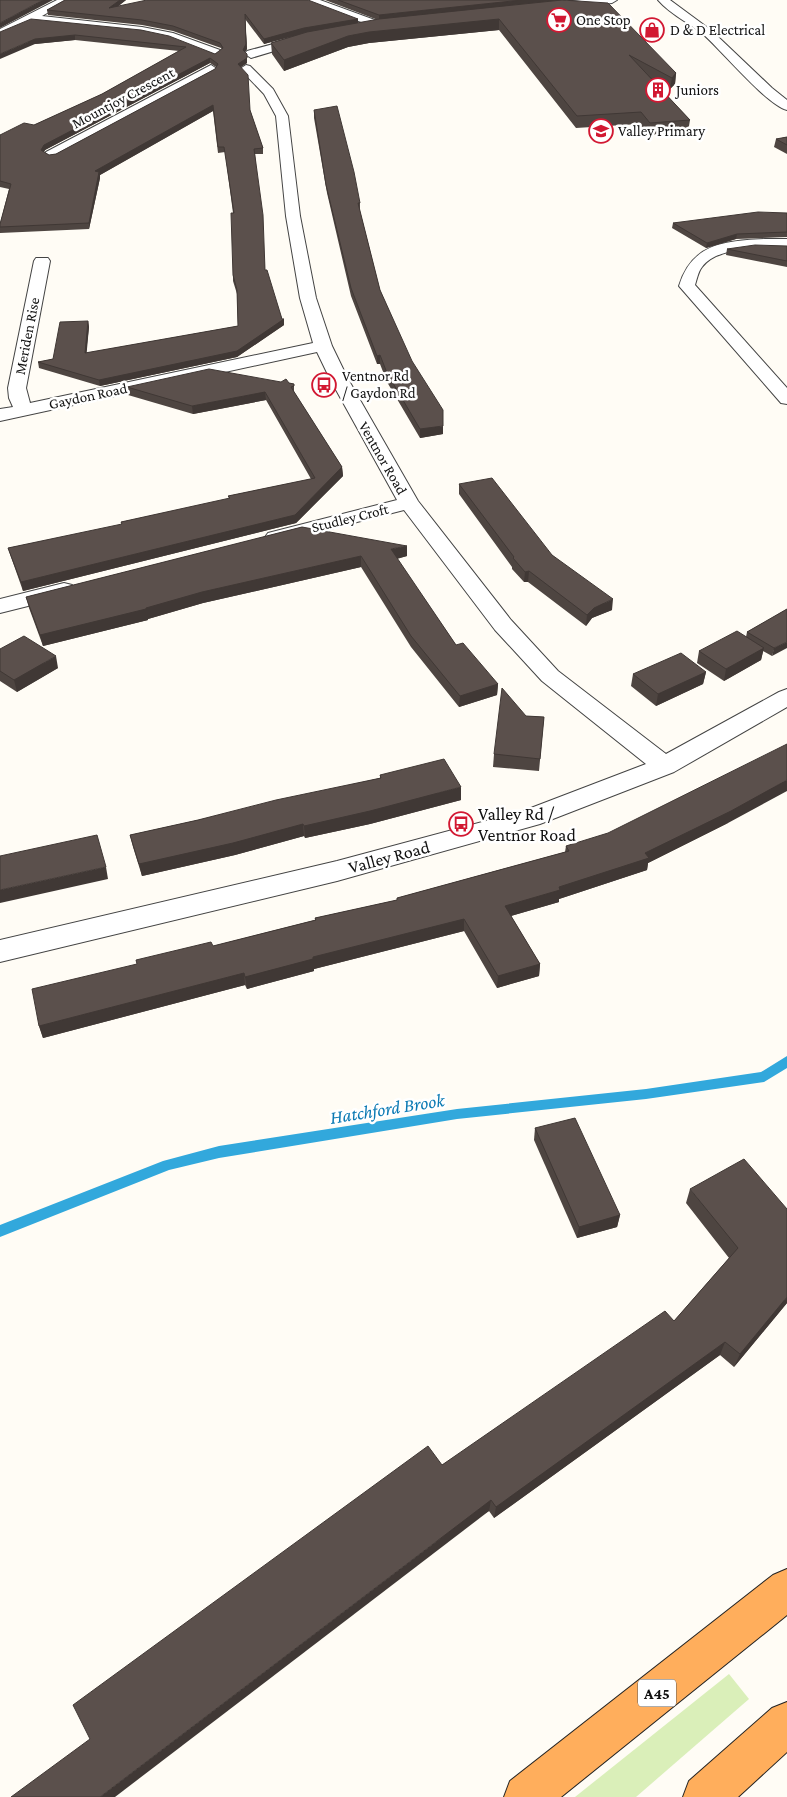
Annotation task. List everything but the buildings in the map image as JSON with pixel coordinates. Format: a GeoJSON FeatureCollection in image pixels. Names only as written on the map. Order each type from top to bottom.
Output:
{"type":"FeatureCollection","features":[{"type":"Feature","properties":{"kind":"highway","name":"A45"},"geometry":{"type":"LineString","coordinates":[[526,1797],[787,1589]]}},
{"type":"Feature","properties":{"kind":"highway"},"geometry":{"type":"LineString","coordinates":[[705,1797],[787,1723]]}},
{"type":"Feature","properties":{"kind":"street"},"geometry":{"type":"LineString","coordinates":[[0,33],[65,0]]}},
{"type":"Feature","properties":{"kind":"street"},"geometry":{"type":"LineString","coordinates":[[310,0],[384,25],[361,28]]}},
{"type":"Feature","properties":{"kind":"street"},"geometry":{"type":"LineString","coordinates":[[543,8],[612,0]]}},
{"type":"Feature","properties":{"kind":"street"},"geometry":{"type":"LineString","coordinates":[[663,0],[708,34],[768,91],[787,106]]}},
{"type":"Feature","properties":{"kind":"street"},"geometry":{"type":"LineString","coordinates":[[29,18],[142,30],[173,36],[216,53],[240,52],[314,37]]}},
{"type":"Feature","properties":{"kind":"street","name":"Ventnor Road"},"geometry":{"type":"LineString","coordinates":[[240,52],[260,58],[261,62],[242,70],[268,92],[282,116],[293,216],[308,298],[323,346],[338,379],[409,504],[503,625],[550,676],[665,766]]}},
{"type":"Feature","properties":{"kind":"street","name":"Mountjoy Crescent"},"geometry":{"type":"LineString","coordinates":[[51,155],[215,70],[200,65],[200,60],[216,53]]}},
{"type":"Feature","properties":{"kind":"street"},"geometry":{"type":"LineString","coordinates":[[787,244],[742,245],[716,251],[696,263],[687,286],[787,399]]}},
{"type":"Feature","properties":{"kind":"street","name":"Meriden Rise"},"geometry":{"type":"LineString","coordinates":[[24,410],[18,398],[17,388],[42,261]]}},
{"type":"Feature","properties":{"kind":"street","name":"Gaydon Road"},"geometry":{"type":"LineString","coordinates":[[0,415],[323,346]]}},
{"type":"Feature","properties":{"kind":"street","name":"Studley Croft"},"geometry":{"type":"LineString","coordinates":[[257,542],[409,504]]}},
{"type":"Feature","properties":{"kind":"street"},"geometry":{"type":"LineString","coordinates":[[0,606],[86,585]]}},
{"type":"Feature","properties":{"kind":"street","name":"Valley Road"},"geometry":{"type":"LineString","coordinates":[[0,951],[337,871],[531,818],[665,766],[787,697]]}},
{"type":"Feature","properties":{"kind":"green space"},"geometry":{"type":"Polygon","coordinates":[[[729,1674],[749,1699],[636,1797],[575,1797],[729,1674]]]}},
{"type":"Feature","properties":{"kind":"waterway","name":"Hatchford Brook"},"geometry":{"type":"LineString","coordinates":[[0,1231],[168,1165],[219,1152],[457,1114],[646,1094],[764,1077],[787,1061]]}},
{"type":"Feature","properties":{"kind":"place","name":"One Stop"},"geometry":{"type":"Point","coordinates":[559,20]}},
{"type":"Feature","properties":{"kind":"place","name":"D & D Electrical"},"geometry":{"type":"Point","coordinates":[652,30]}},
{"type":"Feature","properties":{"kind":"place","name":"Juniors"},"geometry":{"type":"Point","coordinates":[658,90]}},
{"type":"Feature","properties":{"kind":"place","name":"Valley Primary"},"geometry":{"type":"Point","coordinates":[601,131]}},
{"type":"Feature","properties":{"kind":"place","name":"Ventnor Rd / Gaydon Rd"},"geometry":{"type":"Point","coordinates":[324,385]}},
{"type":"Feature","properties":{"kind":"place","name":"Valley Rd / Ventnor Road"},"geometry":{"type":"Point","coordinates":[461,824]}}]}
